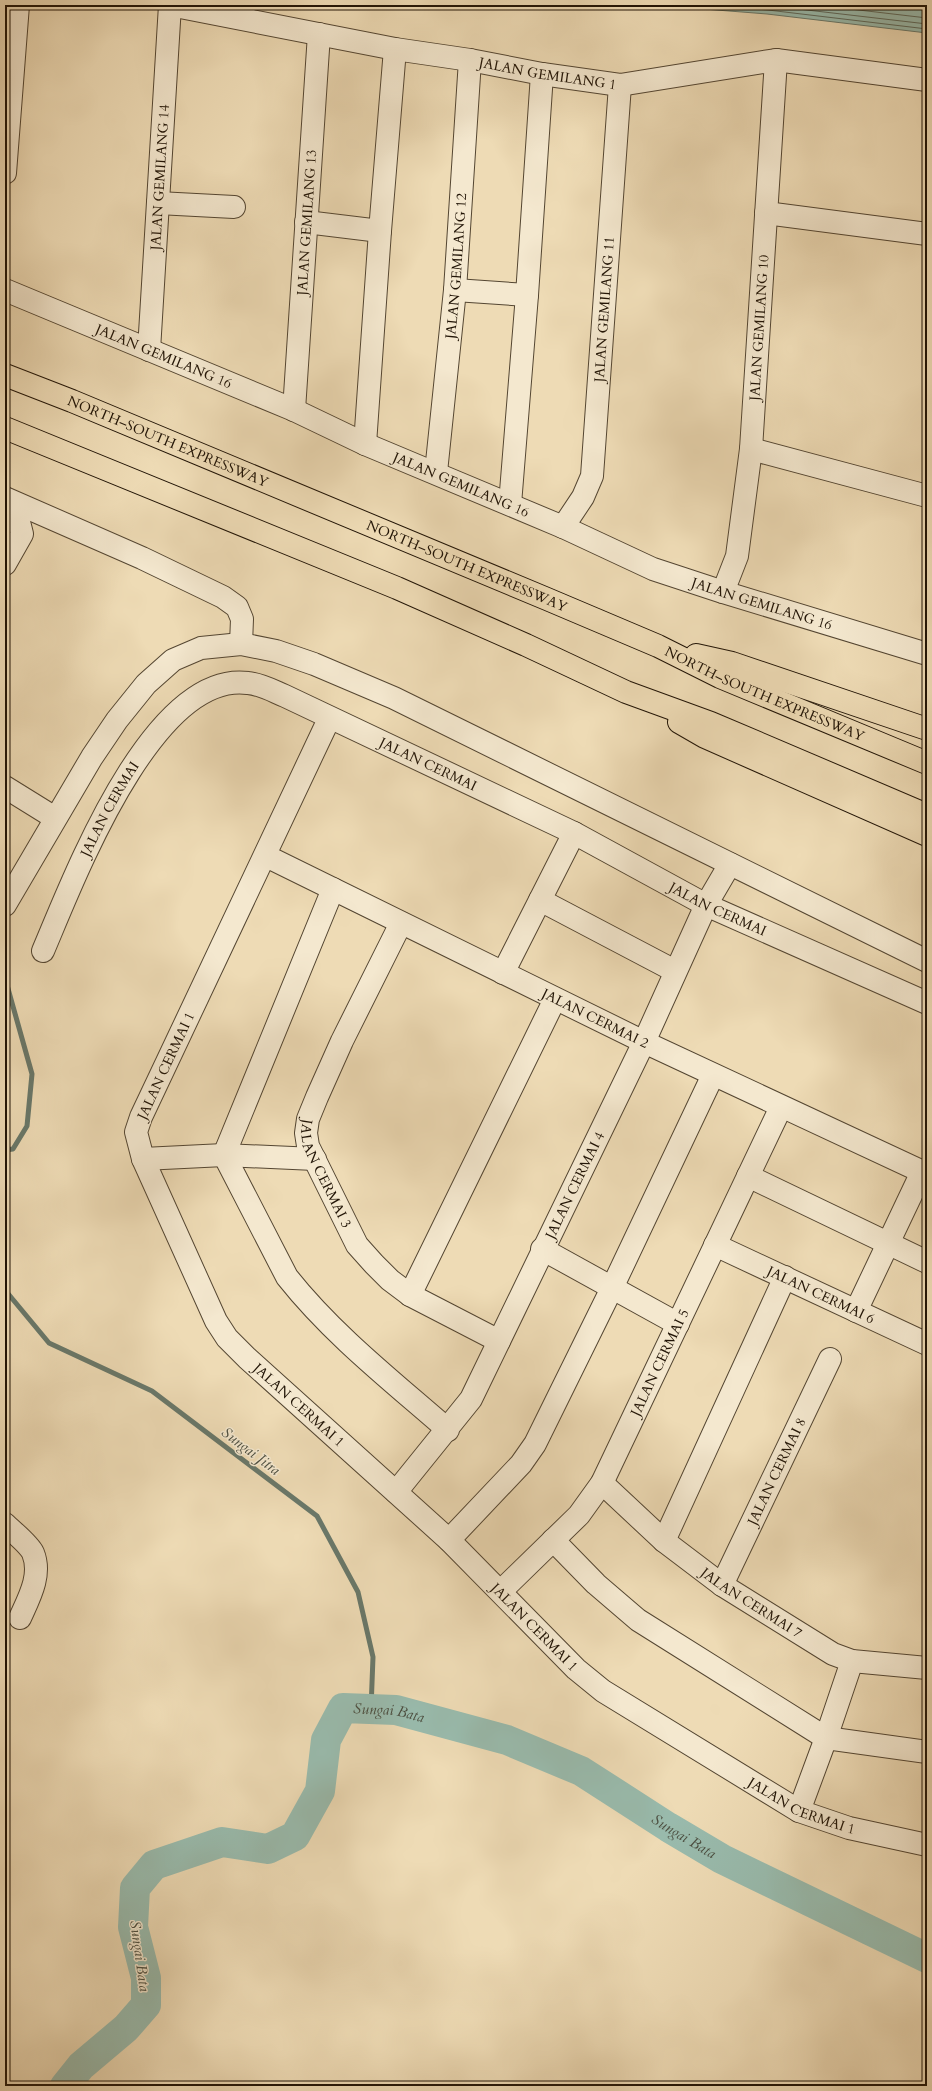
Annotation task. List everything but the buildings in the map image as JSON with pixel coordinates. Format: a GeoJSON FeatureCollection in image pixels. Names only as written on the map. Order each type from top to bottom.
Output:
{"type":"FeatureCollection","features":[{"type":"Feature","properties":{"kind":"highway","name":"NORTH–SOUTH EXPRESSWAY"},"geometry":{"type":"LineString","coordinates":[[5,375],[72,401],[658,646],[720,677],[927,763]]}},
{"type":"Feature","properties":{"kind":"highway"},"geometry":{"type":"LineString","coordinates":[[5,428],[397,588],[526,645],[626,692],[705,737],[927,835]]}},
{"type":"Feature","properties":{"kind":"highway"},"geometry":{"type":"LineString","coordinates":[[658,646],[732,663],[927,728]]}},
{"type":"Feature","properties":{"kind":"highway"},"geometry":{"type":"LineString","coordinates":[[626,692],[711,723],[927,815]]}},
{"type":"Feature","properties":{"kind":"street"},"geometry":{"type":"LineString","coordinates":[[5,172],[18,5]]}},
{"type":"Feature","properties":{"kind":"street","name":"JALAN GEMILANG 1"},"geometry":{"type":"LineString","coordinates":[[170,5],[395,49],[470,60],[542,74],[620,85],[776,60],[927,80]]}},
{"type":"Feature","properties":{"kind":"street","name":"JALAN GEMILANG 14"},"geometry":{"type":"LineString","coordinates":[[149,350],[170,5]]}},
{"type":"Feature","properties":{"kind":"street","name":"JALAN GEMILANG 13"},"geometry":{"type":"LineString","coordinates":[[294,410],[319,34]]}},
{"type":"Feature","properties":{"kind":"street"},"geometry":{"type":"LineString","coordinates":[[366,444],[380,231],[395,49]]}},
{"type":"Feature","properties":{"kind":"street","name":"JALAN GEMILANG 12"},"geometry":{"type":"LineString","coordinates":[[436,472],[455,290],[470,60]]}},
{"type":"Feature","properties":{"kind":"street","name":"JALAN GEMILANG 10"},"geometry":{"type":"LineString","coordinates":[[723,592],[737,556],[751,449],[776,60]]}},
{"type":"Feature","properties":{"kind":"street"},"geometry":{"type":"LineString","coordinates":[[510,504],[527,295],[542,74]]}},
{"type":"Feature","properties":{"kind":"street","name":"JALAN GEMILANG 11"},"geometry":{"type":"LineString","coordinates":[[563,527],[583,497],[592,476],[620,85]]}},
{"type":"Feature","properties":{"kind":"street"},"geometry":{"type":"LineString","coordinates":[[158,203],[234,207]]}},
{"type":"Feature","properties":{"kind":"street"},"geometry":{"type":"LineString","coordinates":[[766,213],[927,234]]}},
{"type":"Feature","properties":{"kind":"street"},"geometry":{"type":"LineString","coordinates":[[306,222],[380,231]]}},
{"type":"Feature","properties":{"kind":"street","name":"JALAN GEMILANG 16"},"geometry":{"type":"LineString","coordinates":[[5,290],[294,410],[366,444],[436,472],[563,527],[654,569],[723,592],[927,654]]}},
{"type":"Feature","properties":{"kind":"street"},"geometry":{"type":"LineString","coordinates":[[455,290],[527,295]]}},
{"type":"Feature","properties":{"kind":"street"},"geometry":{"type":"LineString","coordinates":[[751,449],[927,496]]}},
{"type":"Feature","properties":{"kind":"street"},"geometry":{"type":"LineString","coordinates":[[5,498],[142,558],[223,597],[237,607],[242,619],[241,644]]}},
{"type":"Feature","properties":{"kind":"street"},"geometry":{"type":"LineString","coordinates":[[5,513],[19,522],[22,534],[5,564]]}},
{"type":"Feature","properties":{"kind":"street"},"geometry":{"type":"LineString","coordinates":[[5,905],[92,756],[117,720],[146,684],[173,660],[201,648],[241,644],[276,651],[314,664],[394,698],[636,816],[927,961]]}},
{"type":"Feature","properties":{"kind":"street","name":"JALAN CERMAI"},"geometry":{"type":"LineString","coordinates":[[43,951],[89,845],[127,774],[147,746],[181,707],[202,693],[222,686],[247,682],[285,696],[329,719],[574,832],[706,905],[927,1003]]}},
{"type":"Feature","properties":{"kind":"street","name":"JALAN CERMAI 1"},"geometry":{"type":"LineString","coordinates":[[329,719],[266,856],[141,1117],[136,1132],[143,1159],[216,1320],[227,1338],[247,1358],[449,1540],[501,1591],[576,1669],[603,1691],[799,1811],[849,1828],[927,1845]]}},
{"type":"Feature","properties":{"kind":"street"},"geometry":{"type":"LineString","coordinates":[[5,787],[55,818]]}},
{"type":"Feature","properties":{"kind":"street"},"geometry":{"type":"LineString","coordinates":[[503,973],[574,832]]}},
{"type":"Feature","properties":{"kind":"street","name":"JALAN CERMAI 2"},"geometry":{"type":"LineString","coordinates":[[266,856],[644,1042],[925,1173]]}},
{"type":"Feature","properties":{"kind":"street","name":"JALAN CERMAI 4"},"geometry":{"type":"LineString","coordinates":[[396,1492],[448,1430],[471,1399],[542,1249],[644,1042],[675,970],[706,905],[730,864]]}},
{"type":"Feature","properties":{"kind":"street"},"geometry":{"type":"LineString","coordinates":[[333,889],[224,1155],[287,1277],[322,1318],[448,1430]]}},
{"type":"Feature","properties":{"kind":"street"},"geometry":{"type":"LineString","coordinates":[[540,900],[675,970]]}},
{"type":"Feature","properties":{"kind":"street","name":"JALAN CERMAI 3"},"geometry":{"type":"LineString","coordinates":[[401,922],[342,1041],[308,1119],[306,1133],[308,1146],[357,1245],[390,1280],[410,1295],[499,1341]]}},
{"type":"Feature","properties":{"kind":"street"},"geometry":{"type":"LineString","coordinates":[[410,1295],[555,999]]}},
{"type":"Feature","properties":{"kind":"street"},"geometry":{"type":"LineString","coordinates":[[449,1540],[521,1464],[535,1444],[612,1288],[713,1075]]}},
{"type":"Feature","properties":{"kind":"street","name":"JALAN CERMAI 5"},"geometry":{"type":"LineString","coordinates":[[501,1591],[579,1515],[602,1483],[781,1107]]}},
{"type":"Feature","properties":{"kind":"street"},"geometry":{"type":"LineString","coordinates":[[143,1159],[224,1155],[315,1160]]}},
{"type":"Feature","properties":{"kind":"street"},"geometry":{"type":"LineString","coordinates":[[856,1311],[925,1173]]}},
{"type":"Feature","properties":{"kind":"street"},"geometry":{"type":"LineString","coordinates":[[748,1176],[927,1262]]}},
{"type":"Feature","properties":{"kind":"street","name":"JALAN CERMAI 6"},"geometry":{"type":"LineString","coordinates":[[715,1245],[927,1344]]}},
{"type":"Feature","properties":{"kind":"street"},"geometry":{"type":"LineString","coordinates":[[542,1249],[678,1324]]}},
{"type":"Feature","properties":{"kind":"street"},"geometry":{"type":"LineString","coordinates":[[664,1541],[785,1277]]}},
{"type":"Feature","properties":{"kind":"street","name":"JALAN CERMAI 8"},"geometry":{"type":"LineString","coordinates":[[722,1584],[830,1358]]}},
{"type":"Feature","properties":{"kind":"street","name":"JALAN CERMAI 7"},"geometry":{"type":"LineString","coordinates":[[602,1483],[664,1541],[722,1584],[833,1654],[852,1661],[927,1668]]}},
{"type":"Feature","properties":{"kind":"street"},"geometry":{"type":"LineString","coordinates":[[5,1524],[33,1552],[37,1571],[32,1590],[20,1618]]}},
{"type":"Feature","properties":{"kind":"street"},"geometry":{"type":"LineString","coordinates":[[554,1540],[596,1584],[638,1620],[826,1738],[927,1752]]}},
{"type":"Feature","properties":{"kind":"street"},"geometry":{"type":"LineString","coordinates":[[799,1811],[852,1661]]}},
{"type":"Feature","properties":{"kind":"water"},"geometry":{"type":"Polygon","coordinates":[[[653,5],[927,5],[927,33],[767,14],[653,5]]]}},
{"type":"Feature","properties":{"kind":"waterway","name":"Sungai Jitra"},"geometry":{"type":"LineString","coordinates":[[5,978],[32,1074],[27,1126],[13,1149],[5,1150]]}},
{"type":"Feature","properties":{"kind":"waterway","name":"Sungai Jitra"},"geometry":{"type":"LineString","coordinates":[[5,1290],[49,1343],[152,1391],[317,1516],[358,1592],[373,1657],[371,1709]]}},
{"type":"Feature","properties":{"kind":"waterway","name":"Sungai Bata"},"geometry":{"type":"LineString","coordinates":[[65,2086],[81,2066],[126,2028],[146,2005],[146,1978],[133,1927],[135,1888],[154,1865],[222,1842],[268,1849],[295,1836],[320,1791],[326,1740],[343,1708],[396,1710],[507,1740],[581,1771],[668,1827],[722,1859],[927,1958]]}}]}
